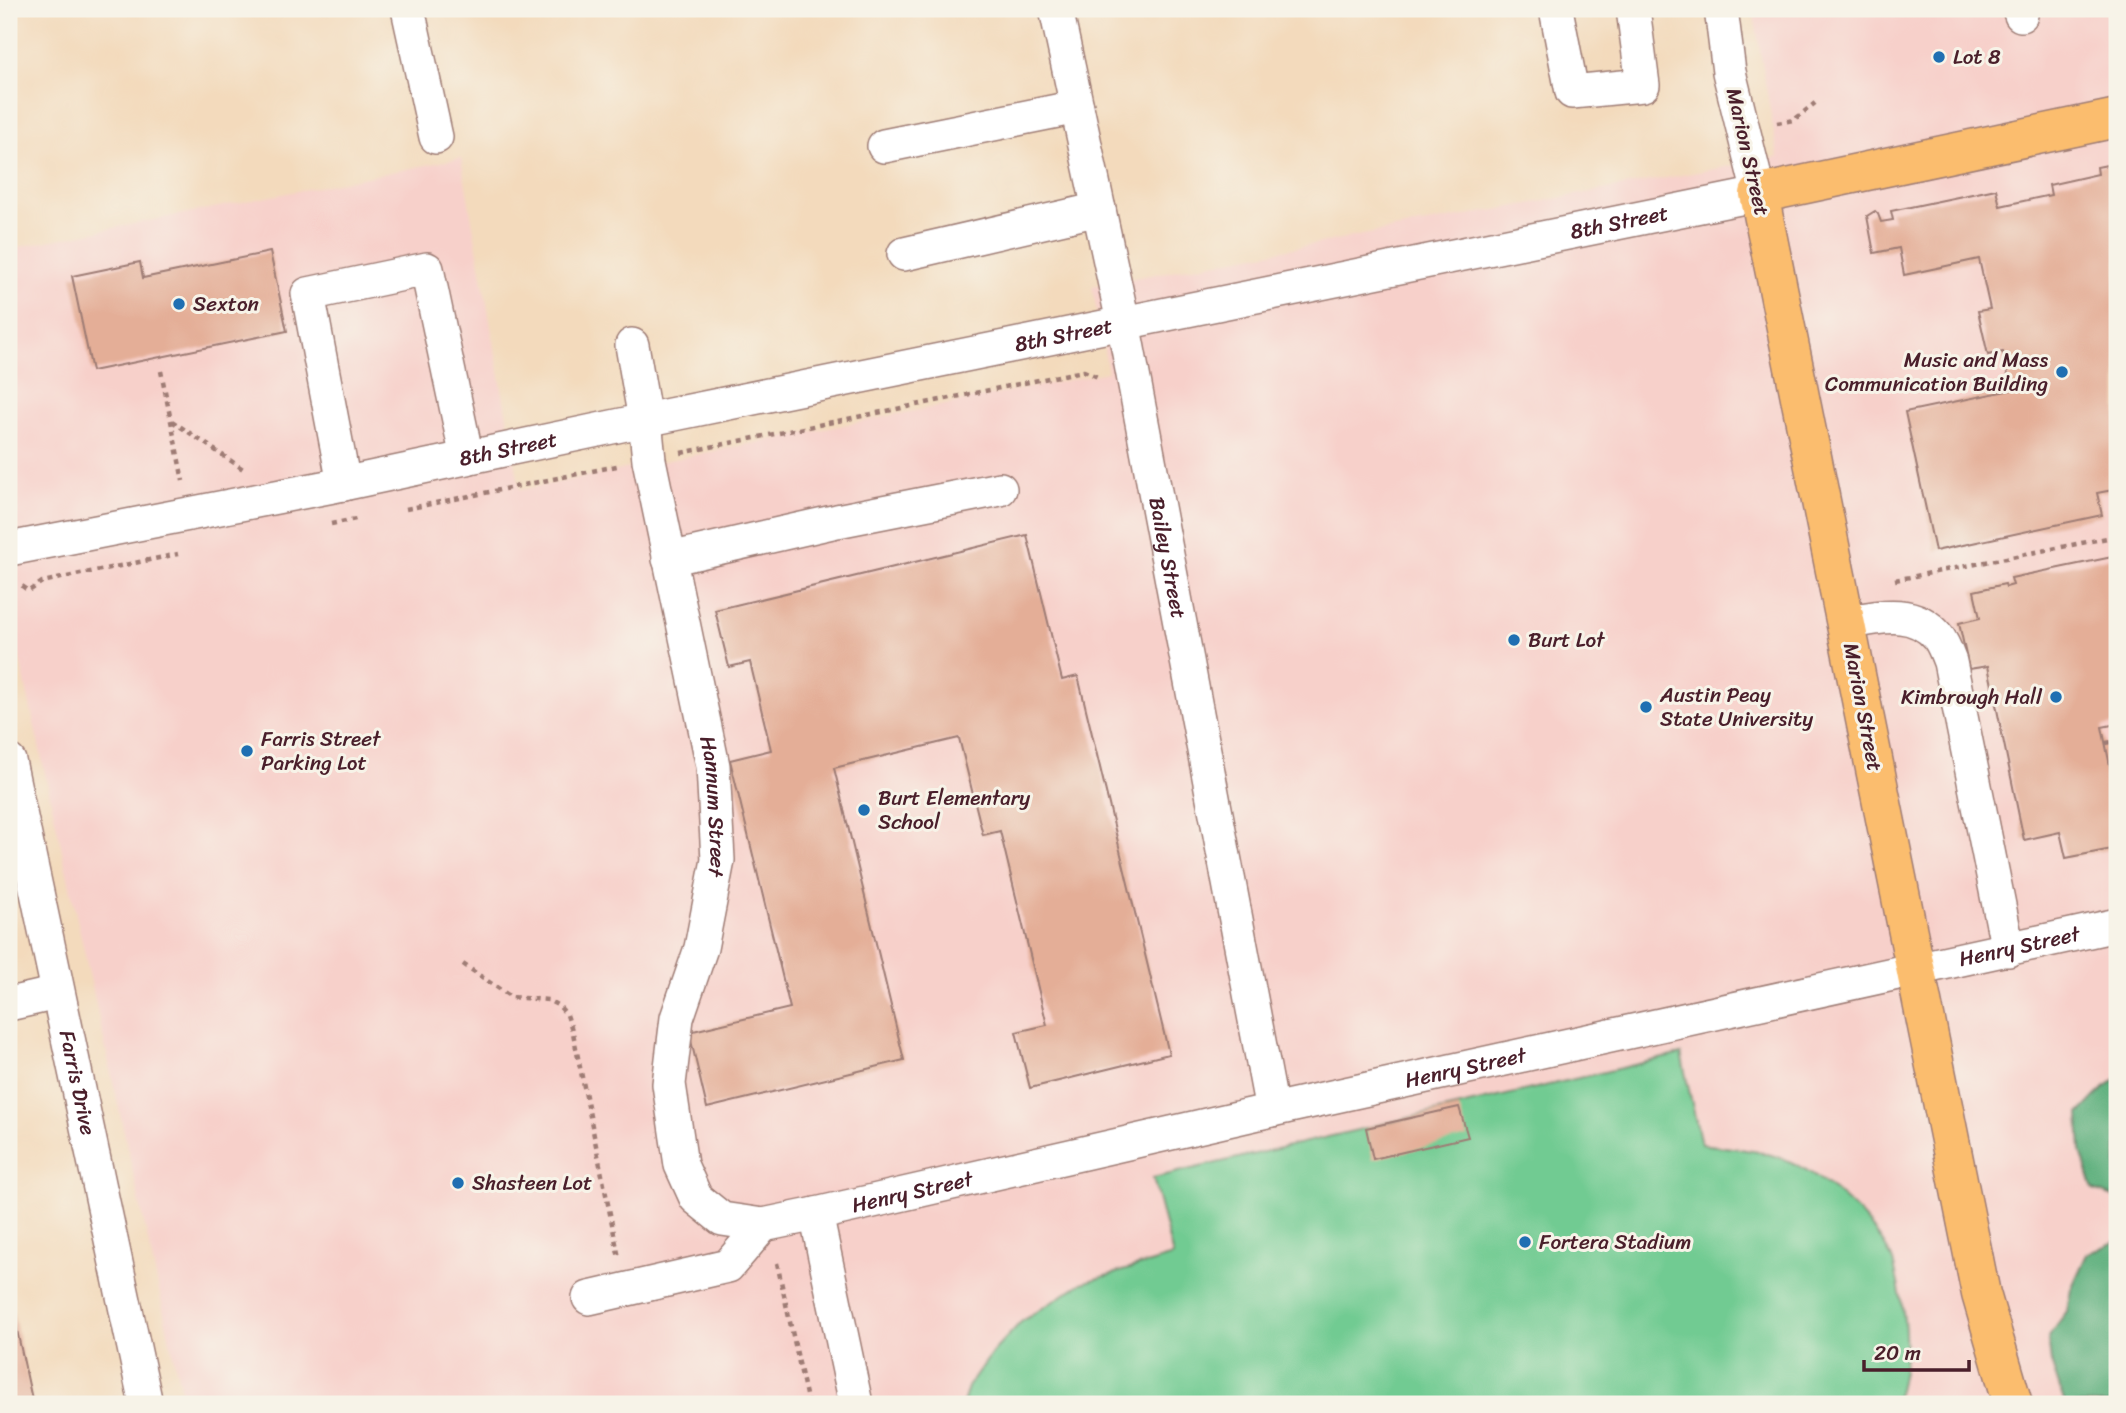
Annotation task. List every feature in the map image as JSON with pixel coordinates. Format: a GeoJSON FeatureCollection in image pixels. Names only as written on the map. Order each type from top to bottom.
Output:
{"type":"FeatureCollection","features":[{"type":"Feature","properties":{"kind":"main road","name":"8th Street"},"geometry":{"type":"LineString","coordinates":[[1759,194],[2117,118]]}},
{"type":"Feature","properties":{"kind":"main road","name":"Marion Street"},"geometry":{"type":"LineString","coordinates":[[1759,194],[1981,1294],[2013,1404]]}},
{"type":"Feature","properties":{"kind":"street"},"geometry":{"type":"LineString","coordinates":[[408,9],[436,137]]}},
{"type":"Feature","properties":{"kind":"street","name":"Bailey Street"},"geometry":{"type":"LineString","coordinates":[[1056,9],[1124,322],[1272,1110]]}},
{"type":"Feature","properties":{"kind":"street"},"geometry":{"type":"LineString","coordinates":[[1556,9],[1572,92],[1643,85],[1633,9]]}},
{"type":"Feature","properties":{"kind":"street","name":"Marion Street"},"geometry":{"type":"LineString","coordinates":[[1721,9],[1730,72],[1759,194]]}},
{"type":"Feature","properties":{"kind":"street"},"geometry":{"type":"LineString","coordinates":[[884,146],[1077,107]]}},
{"type":"Feature","properties":{"kind":"street","name":"8th Street"},"geometry":{"type":"LineString","coordinates":[[9,549],[344,484],[645,420],[1759,194]]}},
{"type":"Feature","properties":{"kind":"street"},"geometry":{"type":"LineString","coordinates":[[904,254],[1099,209]]}},
{"type":"Feature","properties":{"kind":"street"},"geometry":{"type":"LineString","coordinates":[[344,484],[309,294],[427,268],[467,458]]}},
{"type":"Feature","properties":{"kind":"street","name":"Hannum Street"},"geometry":{"type":"LineString","coordinates":[[632,345],[649,460],[713,766],[718,860],[701,948],[677,1018],[669,1084],[681,1166],[696,1198],[722,1219],[763,1225],[816,1214]]}},
{"type":"Feature","properties":{"kind":"street"},"geometry":{"type":"LineString","coordinates":[[669,559],[837,521],[1000,489]]}},
{"type":"Feature","properties":{"kind":"street"},"geometry":{"type":"LineString","coordinates":[[1842,607],[1883,616],[1910,617],[1939,638],[1950,662],[2008,950]]}},
{"type":"Feature","properties":{"kind":"street","name":"Farris Drive"},"geometry":{"type":"LineString","coordinates":[[9,761],[146,1404]]}},
{"type":"Feature","properties":{"kind":"street","name":"Henry Street"},"geometry":{"type":"LineString","coordinates":[[816,1214],[1272,1110],[2117,925]]}},
{"type":"Feature","properties":{"kind":"street"},"geometry":{"type":"LineString","coordinates":[[9,1004],[57,993]]}},
{"type":"Feature","properties":{"kind":"street"},"geometry":{"type":"LineString","coordinates":[[816,1214],[856,1404]]}},
{"type":"Feature","properties":{"kind":"street"},"geometry":{"type":"LineString","coordinates":[[589,1298],[728,1266],[763,1225]]}},
{"type":"Feature","properties":{"kind":"path"},"geometry":{"type":"LineString","coordinates":[[1777,123],[1794,120],[1815,103]]}},
{"type":"Feature","properties":{"kind":"path"},"geometry":{"type":"LineString","coordinates":[[162,371],[183,482]]}},
{"type":"Feature","properties":{"kind":"path"},"geometry":{"type":"LineString","coordinates":[[400,510],[1073,373],[1084,372],[1099,376],[1106,386]]}},
{"type":"Feature","properties":{"kind":"path"},"geometry":{"type":"LineString","coordinates":[[171,420],[243,469]]}},
{"type":"Feature","properties":{"kind":"path"},"geometry":{"type":"LineString","coordinates":[[320,526],[359,518]]}},
{"type":"Feature","properties":{"kind":"path"},"geometry":{"type":"LineString","coordinates":[[1842,607],[2117,536]]}},
{"type":"Feature","properties":{"kind":"path"},"geometry":{"type":"LineString","coordinates":[[22,586],[29,590],[41,582],[186,553]]}},
{"type":"Feature","properties":{"kind":"path"},"geometry":{"type":"LineString","coordinates":[[2105,743],[2117,741]]}},
{"type":"Feature","properties":{"kind":"path"},"geometry":{"type":"LineString","coordinates":[[463,964],[511,997],[548,1000],[559,1006],[567,1015],[573,1033],[621,1270]]}},
{"type":"Feature","properties":{"kind":"path"},"geometry":{"type":"LineString","coordinates":[[775,1255],[807,1404]]}},
{"type":"Feature","properties":{"kind":"shaded area","name":"Austin Peay State University"},"geometry":{"type":"Polygon","coordinates":[[[1753,9],[2117,9],[2117,1404],[184,1404],[9,610],[9,249],[461,158],[520,490],[1108,372],[1092,286],[1778,157],[1753,9]]]}},
{"type":"Feature","properties":{"kind":"green space","name":"Fortera Stadium"},"geometry":{"type":"Polygon","coordinates":[[[1681,1054],[1701,1144],[1770,1155],[1805,1169],[1848,1202],[1873,1230],[1891,1257],[1905,1329],[1903,1374],[1894,1404],[963,1404],[968,1387],[993,1352],[1021,1322],[1082,1283],[1173,1256],[1153,1178],[1681,1054]]]}},
{"type":"Feature","properties":{"kind":"green space"},"geometry":{"type":"Polygon","coordinates":[[[2117,1078],[2117,1198],[2093,1190],[2081,1151],[2079,1114],[2117,1078]]]}},
{"type":"Feature","properties":{"kind":"green space"},"geometry":{"type":"Polygon","coordinates":[[[2117,1241],[2117,1404],[2065,1404],[2051,1362],[2048,1337],[2067,1311],[2071,1289],[2087,1254],[2117,1241]]]}},
{"type":"Feature","properties":{"kind":"building","name":"Music and Mass Communication Building"},"geometry":{"type":"Polygon","coordinates":[[[2117,163],[2117,502],[2113,490],[2097,493],[2102,515],[1935,551],[1905,412],[2011,390],[2003,352],[1988,355],[1978,311],[1990,309],[1979,259],[1904,275],[1899,248],[1874,253],[1867,216],[1875,211],[1881,222],[1893,220],[1891,211],[1996,189],[2000,206],[2051,195],[2049,185],[2098,174],[2097,167],[2117,163]]]}},
{"type":"Feature","properties":{"kind":"building","name":"Sexton"},"geometry":{"type":"Polygon","coordinates":[[[270,252],[287,331],[92,371],[72,276],[140,262],[143,278],[270,252]]]}},
{"type":"Feature","properties":{"kind":"building"},"geometry":{"type":"Polygon","coordinates":[[[1027,535],[1062,680],[1078,676],[1169,1054],[1030,1088],[1016,1032],[1047,1025],[1000,831],[983,835],[959,738],[834,768],[904,1060],[707,1108],[689,1032],[790,1008],[730,760],[771,750],[750,662],[729,667],[715,610],[1027,535]]]}},
{"type":"Feature","properties":{"kind":"building","name":"Kimbrough Hall"},"geometry":{"type":"Polygon","coordinates":[[[2117,556],[2117,724],[2102,727],[2117,800],[2117,848],[2066,858],[2060,832],[2024,840],[1988,666],[1969,669],[1959,623],[1980,618],[1974,591],[2005,584],[2006,587],[2013,585],[2011,578],[2117,556]]]}},
{"type":"Feature","properties":{"kind":"building"},"geometry":{"type":"Polygon","coordinates":[[[1459,1107],[1468,1137],[1373,1159],[1366,1128],[1459,1107]]]}},
{"type":"Feature","properties":{"kind":"building"},"geometry":{"type":"Polygon","coordinates":[[[10,1298],[33,1404],[9,1404],[10,1298]]]}},
{"type":"Feature","properties":{"kind":"place","name":"Lot 8"},"geometry":{"type":"Point","coordinates":[1939,57]}},
{"type":"Feature","properties":{"kind":"place","name":"Sexton"},"geometry":{"type":"Point","coordinates":[179,304]}},
{"type":"Feature","properties":{"kind":"place","name":"Music and Mass Communication Building"},"geometry":{"type":"Point","coordinates":[2062,372]}},
{"type":"Feature","properties":{"kind":"place","name":"Burt Lot"},"geometry":{"type":"Point","coordinates":[1514,640]}},
{"type":"Feature","properties":{"kind":"place","name":"Kimbrough Hall"},"geometry":{"type":"Point","coordinates":[2056,697]}},
{"type":"Feature","properties":{"kind":"place","name":"Austin Peay State University"},"geometry":{"type":"Point","coordinates":[1646,707]}},
{"type":"Feature","properties":{"kind":"place","name":"Farris Street Parking Lot"},"geometry":{"type":"Point","coordinates":[247,751]}},
{"type":"Feature","properties":{"kind":"place","name":"Burt Elementary School"},"geometry":{"type":"Point","coordinates":[864,810]}},
{"type":"Feature","properties":{"kind":"place","name":"Shasteen Lot"},"geometry":{"type":"Point","coordinates":[458,1183]}},
{"type":"Feature","properties":{"kind":"place","name":"Fortera Stadium"},"geometry":{"type":"Point","coordinates":[1525,1242]}}]}
